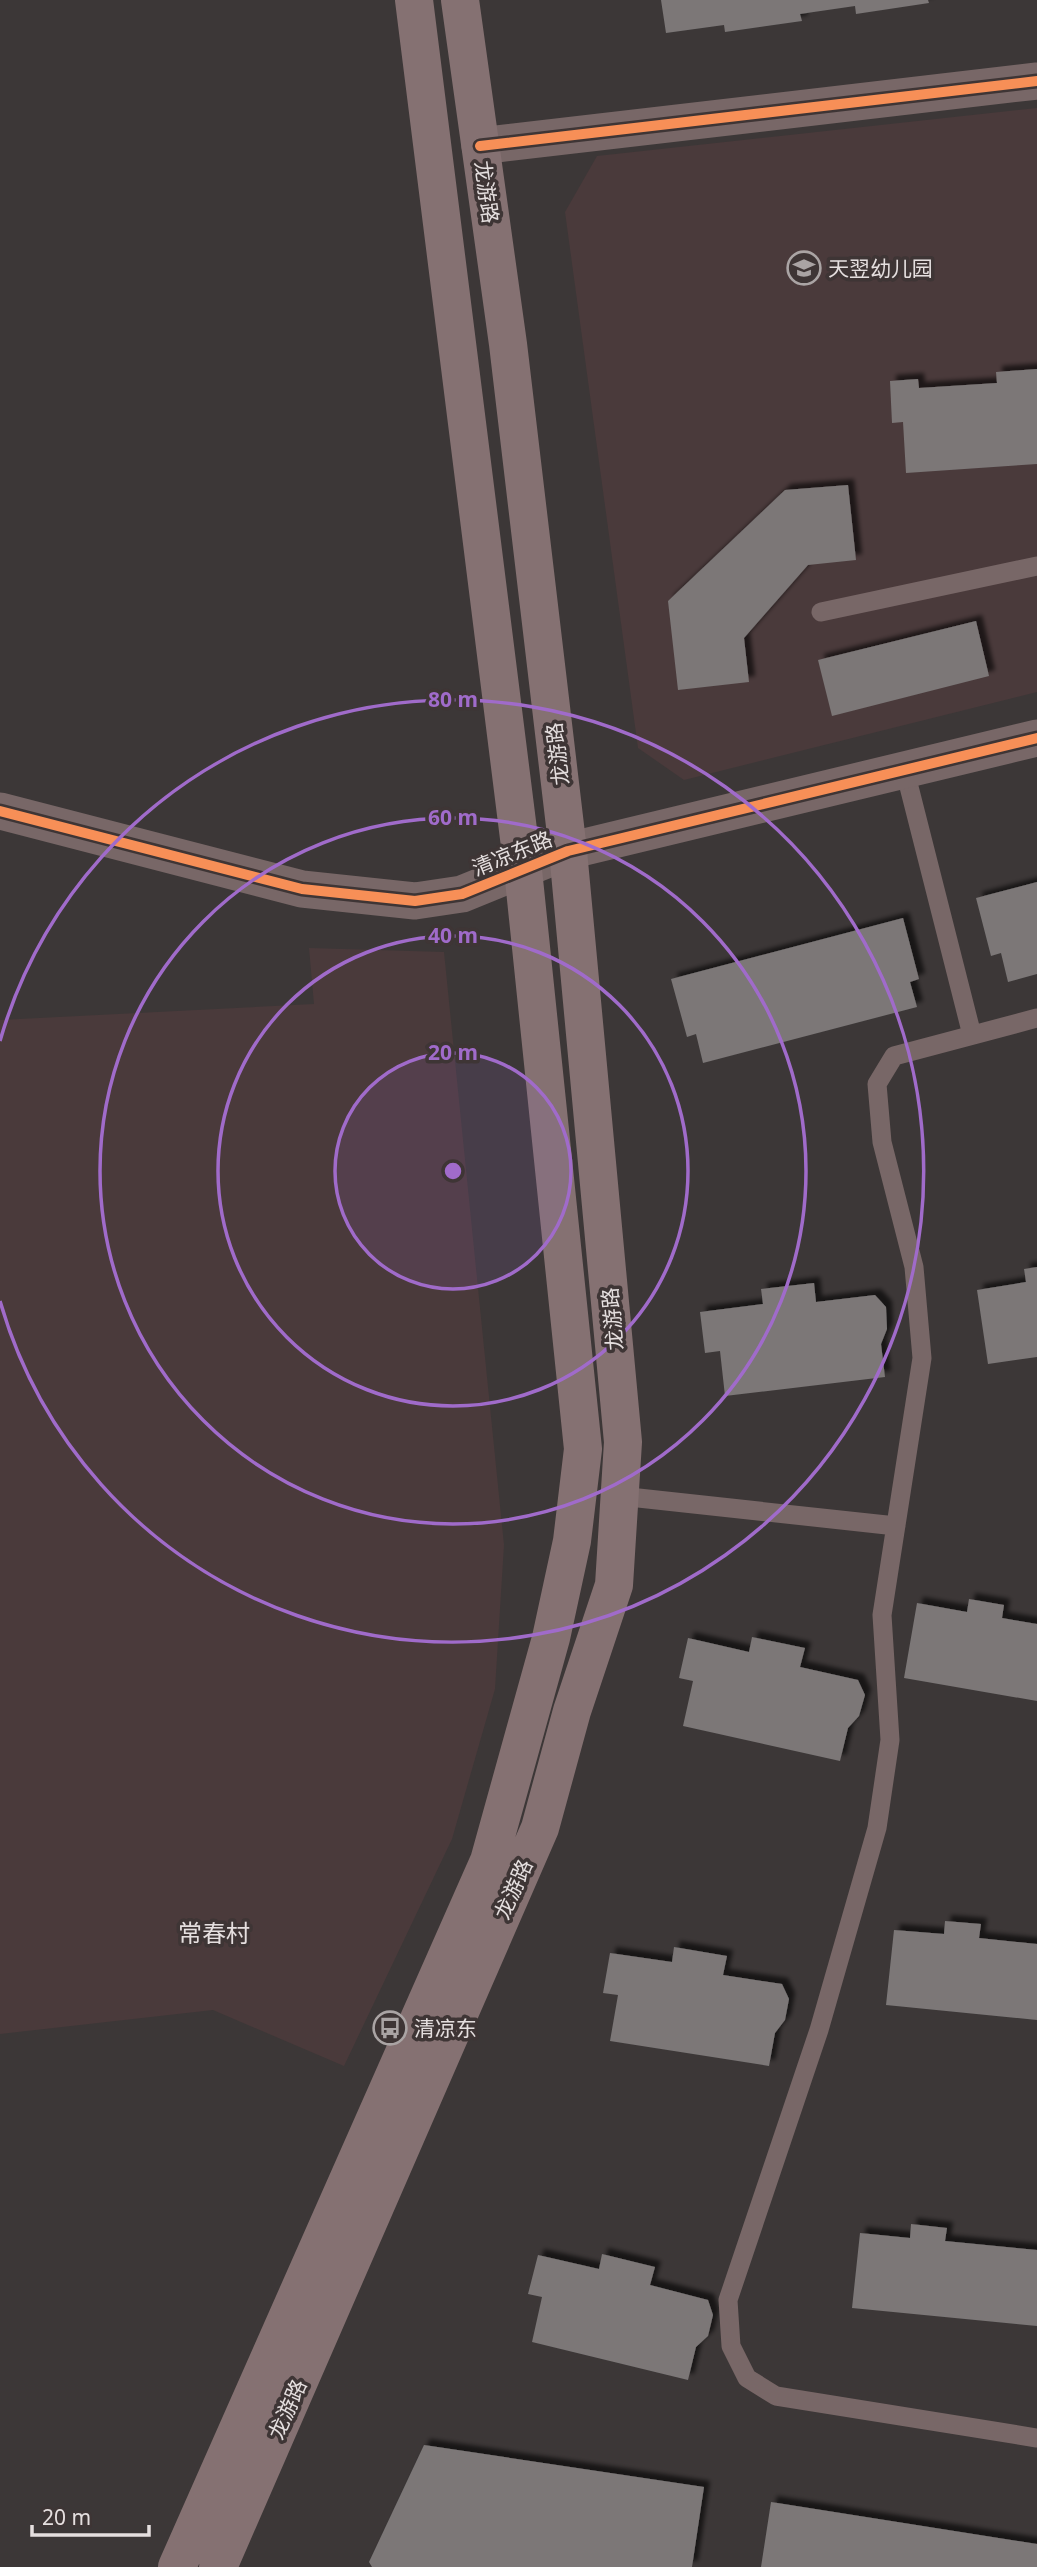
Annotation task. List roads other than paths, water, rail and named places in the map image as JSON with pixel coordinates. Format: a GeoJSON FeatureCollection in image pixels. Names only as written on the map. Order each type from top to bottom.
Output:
{"type":"FeatureCollection","features":[{"type":"Feature","properties":{"kind":"main road","name":"龙游路"},"geometry":{"type":"LineString","coordinates":[[177,2567],[489,1861],[551,1638],[572,1541],[583,1449],[523,870],[415,0]]}},
{"type":"Feature","properties":{"kind":"main road","name":"龙游路"},"geometry":{"type":"LineString","coordinates":[[218,2567],[540,1828],[572,1711],[614,1585],[623,1442],[568,851],[508,344],[460,0]]}},
{"type":"Feature","properties":{"kind":"street"},"geometry":{"type":"LineString","coordinates":[[480,146],[1037,81]]}},
{"type":"Feature","properties":{"kind":"street","name":"清凉东路"},"geometry":{"type":"LineString","coordinates":[[0,811],[315,891],[415,901],[463,894],[568,851],[1037,738]]}},
{"type":"Feature","properties":{"kind":"lane"},"geometry":{"type":"LineString","coordinates":[[821,612],[1037,566]]}},
{"type":"Feature","properties":{"kind":"lane"},"geometry":{"type":"LineString","coordinates":[[905,771],[972,1035]]}},
{"type":"Feature","properties":{"kind":"lane"},"geometry":{"type":"LineString","coordinates":[[1037,1018],[894,1056],[877,1084],[882,1143],[914,1267],[922,1358],[882,1615],[890,1740],[877,1828],[819,2030],[728,2300],[731,2346],[747,2378],[776,2396],[1037,2438]]}},
{"type":"Feature","properties":{"kind":"lane"},"geometry":{"type":"LineString","coordinates":[[620,1496],[896,1526]]}},
{"type":"Feature","properties":{"kind":"place","name":"天翌幼儿园"},"geometry":{"type":"Point","coordinates":[804,268]}},
{"type":"Feature","properties":{"kind":"place","name":"清凉东"},"geometry":{"type":"Point","coordinates":[390,2028]}},
{"type":"Feature","properties":{"kind":"district","name":"常春村"},"geometry":{"type":"Point","coordinates":[214,1932]}}]}
